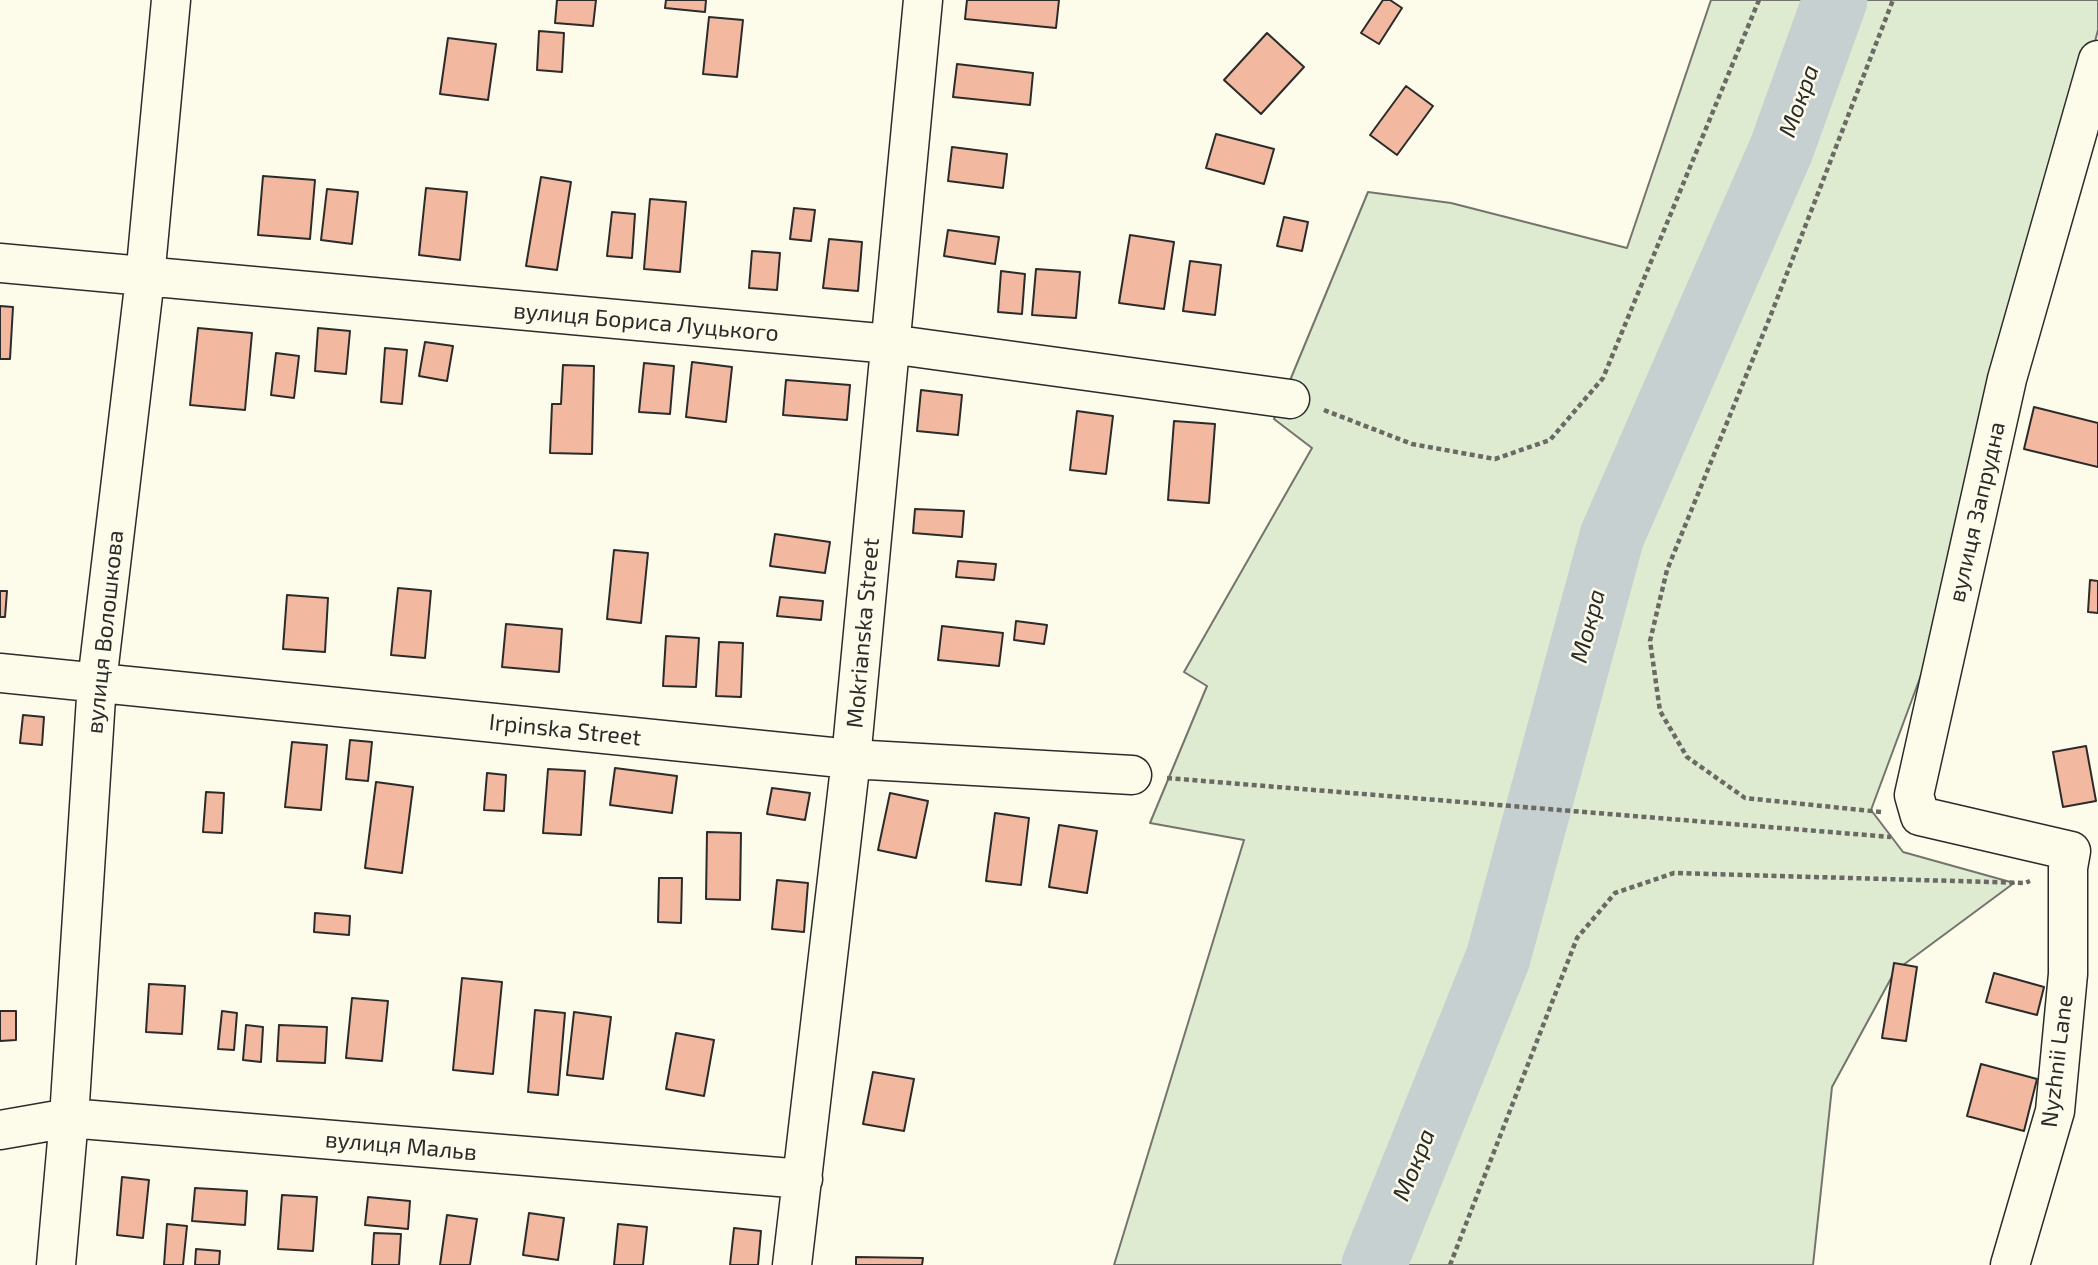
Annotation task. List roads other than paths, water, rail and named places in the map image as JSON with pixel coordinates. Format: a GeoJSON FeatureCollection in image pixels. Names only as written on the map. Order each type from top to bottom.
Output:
{"type":"FeatureCollection","features":[{"type":"Feature","properties":{"kind":"street","name":"вулиця Волошкова"},"geometry":{"type":"LineString","coordinates":[[56,1265],[69,1118],[97,682],[145,278],[171,0]]}},
{"type":"Feature","properties":{"kind":"street","name":"Mokrianska Street"},"geometry":{"type":"LineString","coordinates":[[792,1265],[851,759],[923,0]]}},
{"type":"Feature","properties":{"kind":"street","name":"вулиця Запрудна"},"geometry":{"type":"LineString","coordinates":[[2079,853],[1906,827],[2007,379],[2098,60]]}},
{"type":"Feature","properties":{"kind":"street","name":"вулиця Бориса Луцького"},"geometry":{"type":"LineString","coordinates":[[0,263],[890,344],[1290,399]]}},
{"type":"Feature","properties":{"kind":"street","name":"Irpinska Street"},"geometry":{"type":"LineString","coordinates":[[0,673],[851,759],[1132,775]]}},
{"type":"Feature","properties":{"kind":"street","name":"Nyzhnii Lane"},"geometry":{"type":"LineString","coordinates":[[2010,1265],[2055,1111],[2079,853]]}},
{"type":"Feature","properties":{"kind":"street","name":"вулиця Мальв"},"geometry":{"type":"LineString","coordinates":[[0,1130],[69,1118],[803,1179]]}},
{"type":"Feature","properties":{"kind":"waterway","name":"Мокра"},"geometry":{"type":"LineString","coordinates":[[1374,1265],[1498,958],[1612,536],[1781,150],[1835,0]]}}]}
